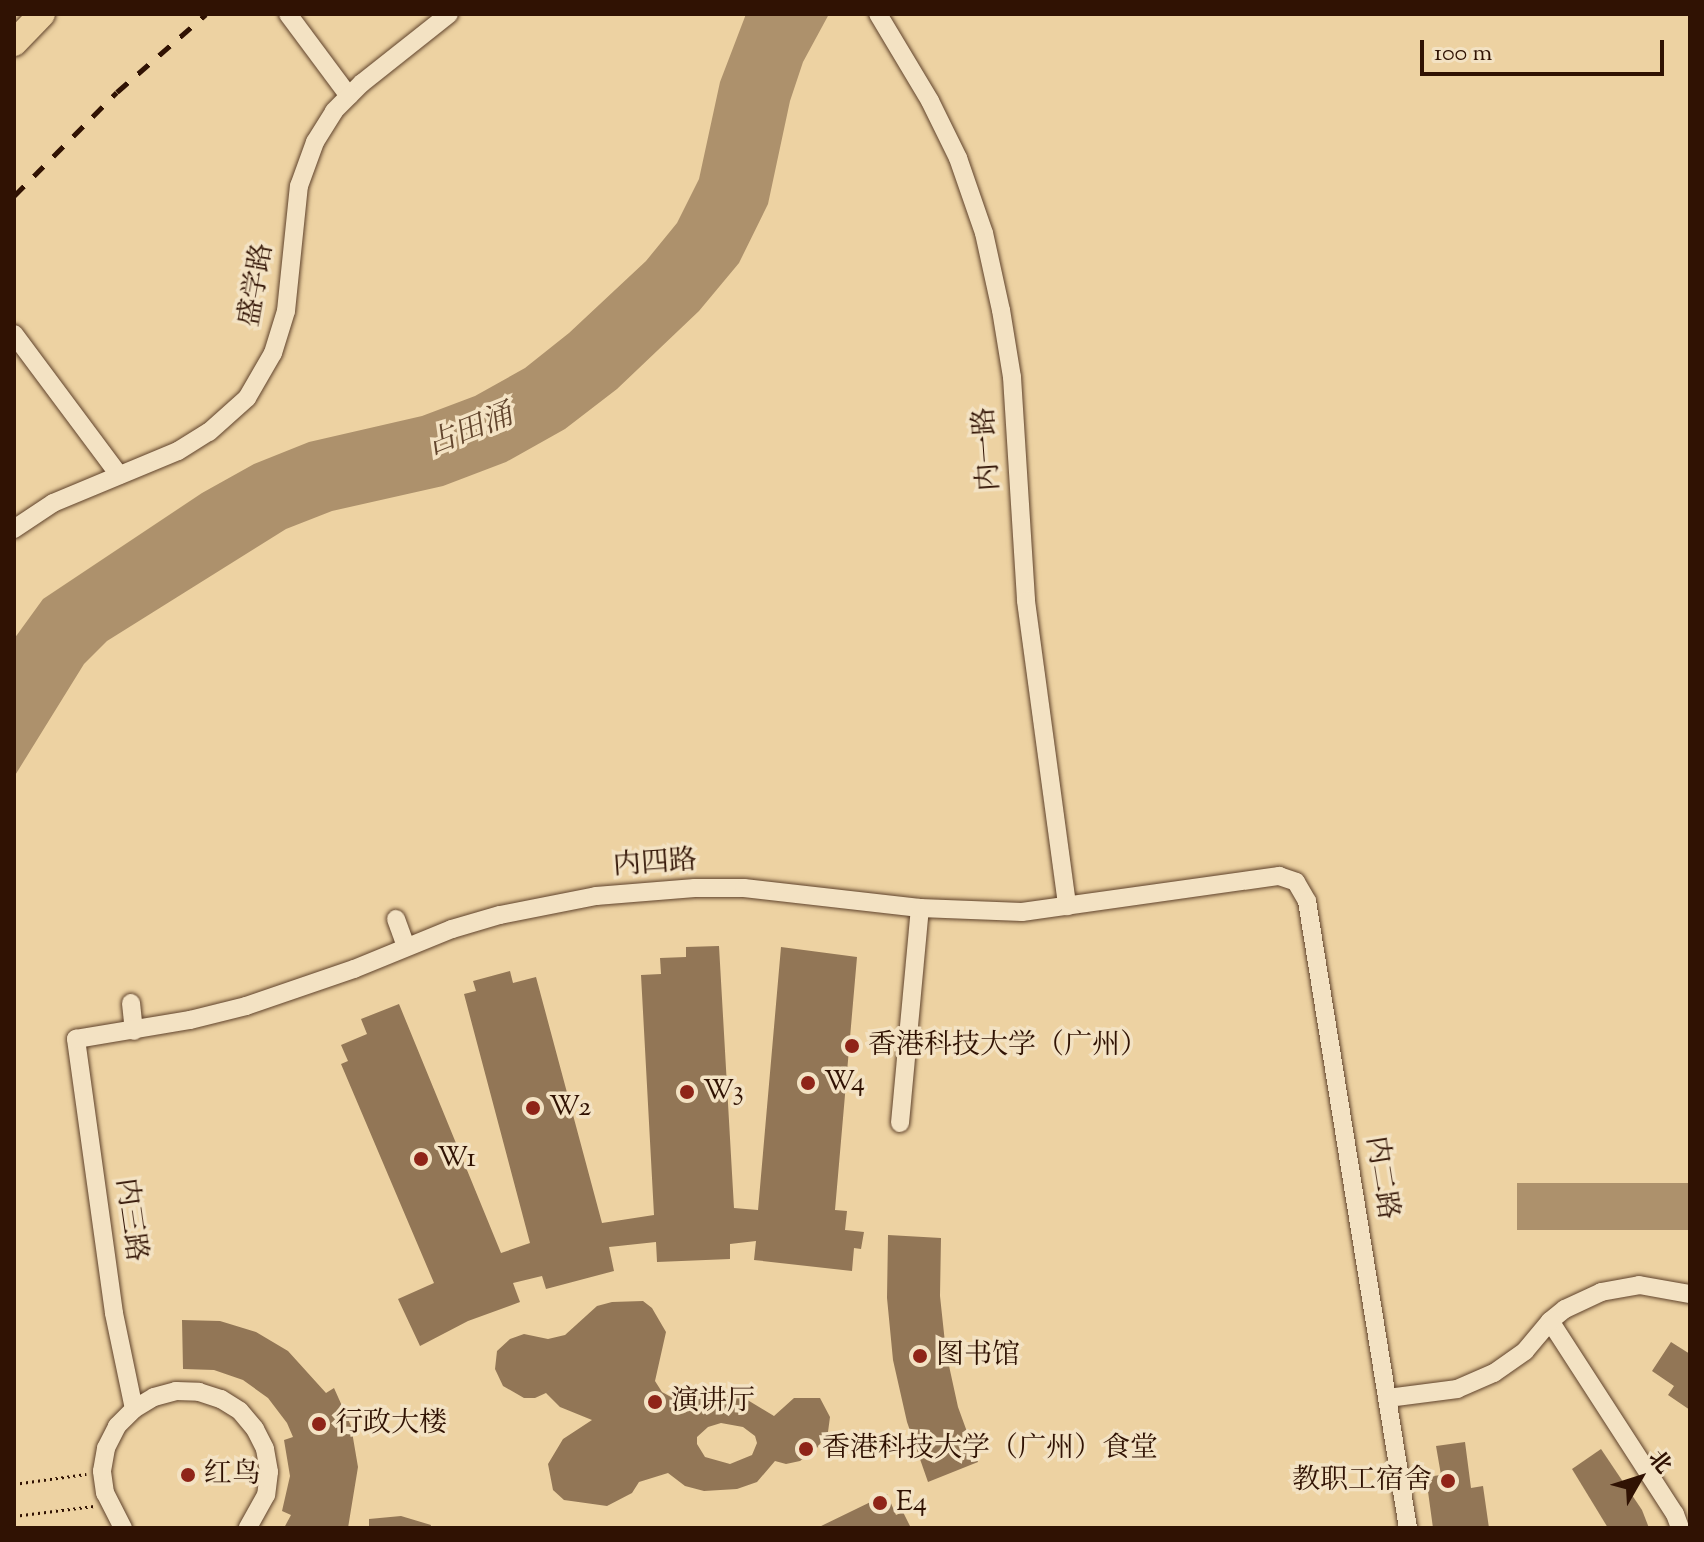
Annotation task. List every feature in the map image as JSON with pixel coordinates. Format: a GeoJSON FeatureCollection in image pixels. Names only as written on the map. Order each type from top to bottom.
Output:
{"type":"FeatureCollection","features":[{"type":"Feature","properties":{"kind":"highway"},"geometry":{"type":"LineString","coordinates":[[14,43],[42,14]]}},
{"type":"Feature","properties":{"kind":"street"},"geometry":{"type":"LineString","coordinates":[[288,14],[349,96]]}},
{"type":"Feature","properties":{"kind":"street","name":"盛学路"},"geometry":{"type":"LineString","coordinates":[[14,529],[53,503],[189,445],[209,432],[247,398],[273,353],[286,311],[299,186],[315,142],[334,111],[349,96],[449,14]]}},
{"type":"Feature","properties":{"kind":"street","name":"内一路"},"geometry":{"type":"LineString","coordinates":[[878,14],[930,101],[958,158],[984,233],[1001,310],[1012,377],[1026,601],[1067,906]]}},
{"type":"Feature","properties":{"kind":"street"},"geometry":{"type":"LineString","coordinates":[[14,334],[119,475]]}},
{"type":"Feature","properties":{"kind":"street","name":"内二路"},"geometry":{"type":"LineString","coordinates":[[1256,879],[1288,878],[1296,882],[1307,901],[1408,1528]]}},
{"type":"Feature","properties":{"kind":"street","name":"内四路"},"geometry":{"type":"LineString","coordinates":[[76,1039],[134,1031],[273,997],[406,946],[500,915],[596,896],[707,888],[794,891],[920,908],[1022,912],[1256,879]]}},
{"type":"Feature","properties":{"kind":"street"},"geometry":{"type":"LineString","coordinates":[[900,1123],[920,908]]}},
{"type":"Feature","properties":{"kind":"street"},"geometry":{"type":"LineString","coordinates":[[396,919],[406,946]]}},
{"type":"Feature","properties":{"kind":"street"},"geometry":{"type":"LineString","coordinates":[[131,1003],[134,1031]]}},
{"type":"Feature","properties":{"kind":"street","name":"内三路"},"geometry":{"type":"LineString","coordinates":[[76,1039],[114,1313],[134,1409]]}},
{"type":"Feature","properties":{"kind":"street"},"geometry":{"type":"LineString","coordinates":[[1388,1398],[1457,1389],[1477,1382],[1525,1351],[1550,1321],[1582,1300],[1620,1288],[1659,1286],[1690,1294]]}},
{"type":"Feature","properties":{"kind":"street"},"geometry":{"type":"LineString","coordinates":[[1550,1321],[1675,1514],[1680,1528]]}},
{"type":"Feature","properties":{"kind":"street"},"geometry":{"type":"LineString","coordinates":[[123,1528],[108,1504],[102,1471],[106,1448],[117,1426],[134,1409],[154,1397],[187,1391],[221,1399],[240,1411],[260,1439],[269,1472],[266,1495],[248,1528]]}},
{"type":"Feature","properties":{"kind":"path"},"geometry":{"type":"LineString","coordinates":[[14,1484],[102,1471]]}},
{"type":"Feature","properties":{"kind":"path"},"geometry":{"type":"LineString","coordinates":[[14,1516],[108,1504]]}},
{"type":"Feature","properties":{"kind":"water","name":"占田涌"},"geometry":{"type":"Polygon","coordinates":[[[746,14],[829,14],[803,62],[790,101],[768,204],[739,263],[699,311],[617,389],[565,429],[506,462],[443,486],[332,511],[286,529],[107,641],[84,664],[14,777],[14,639],[43,599],[202,493],[254,464],[309,442],[422,416],[475,396],[525,368],[569,333],[646,261],[677,223],[699,179],[720,82],[746,14]]]}},
{"type":"Feature","properties":{"kind":"water"},"geometry":{"type":"Polygon","coordinates":[[[1517,1183],[1690,1183],[1690,1230],[1517,1230],[1517,1183]]]}},
{"type":"Feature","properties":{"kind":"building"},"geometry":{"type":"Polygon","coordinates":[[[719,946],[734,1208],[758,1210],[781,947],[857,957],[835,1210],[847,1211],[845,1230],[864,1232],[861,1249],[854,1248],[852,1271],[754,1260],[756,1241],[730,1244],[730,1259],[657,1262],[656,1242],[609,1247],[614,1271],[546,1289],[542,1276],[513,1283],[520,1302],[468,1321],[420,1346],[398,1299],[434,1283],[341,1064],[348,1061],[341,1045],[367,1034],[361,1019],[399,1004],[501,1253],[530,1243],[464,994],[476,991],[473,981],[510,971],[513,983],[536,977],[602,1223],[654,1215],[641,975],[661,974],[660,958],[686,957],[686,947],[719,946]]]}},
{"type":"Feature","properties":{"kind":"building","name":"图书馆"},"geometry":{"type":"Polygon","coordinates":[[[888,1235],[941,1238],[940,1296],[946,1352],[958,1407],[978,1462],[928,1482],[907,1422],[893,1360],[887,1298],[888,1235]]]}},
{"type":"Feature","properties":{"kind":"building","name":"演讲厅"},"geometry":{"type":"Polygon","coordinates":[[[643,1301],[652,1308],[666,1332],[655,1381],[662,1392],[671,1397],[715,1390],[736,1393],[774,1416],[794,1398],[820,1398],[830,1417],[828,1432],[817,1448],[800,1461],[786,1464],[775,1461],[757,1482],[737,1489],[704,1491],[685,1486],[668,1473],[639,1482],[632,1493],[607,1506],[564,1500],[553,1490],[548,1464],[563,1439],[592,1420],[560,1407],[546,1393],[535,1398],[524,1398],[503,1386],[495,1369],[497,1351],[510,1339],[524,1334],[548,1339],[565,1335],[597,1306],[643,1301]],[[721,1423],[708,1427],[697,1437],[697,1444],[705,1457],[730,1464],[752,1455],[757,1443],[755,1436],[743,1427],[721,1423]]]}},
{"type":"Feature","properties":{"kind":"building","name":"行政大楼"},"geometry":{"type":"Polygon","coordinates":[[[182,1320],[220,1321],[256,1332],[288,1351],[326,1393],[334,1388],[351,1426],[358,1467],[348,1528],[284,1528],[291,1515],[282,1511],[290,1476],[284,1440],[293,1437],[287,1423],[268,1398],[243,1380],[214,1370],[183,1369],[182,1320]]]}},
{"type":"Feature","properties":{"kind":"building"},"geometry":{"type":"Polygon","coordinates":[[[1671,1342],[1690,1354],[1690,1410],[1668,1395],[1674,1386],[1652,1371],[1671,1342]]]}},
{"type":"Feature","properties":{"kind":"building","name":"教职工宿舍"},"geometry":{"type":"Polygon","coordinates":[[[1465,1442],[1471,1488],[1483,1486],[1489,1528],[1433,1528],[1426,1477],[1441,1475],[1436,1446],[1465,1442]]]}},
{"type":"Feature","properties":{"kind":"building"},"geometry":{"type":"Polygon","coordinates":[[[1601,1449],[1642,1510],[1649,1528],[1608,1528],[1572,1469],[1601,1449]]]}},
{"type":"Feature","properties":{"kind":"building","name":"E4"},"geometry":{"type":"Polygon","coordinates":[[[887,1494],[896,1515],[903,1512],[911,1528],[817,1528],[887,1494]]]}},
{"type":"Feature","properties":{"kind":"building"},"geometry":{"type":"Polygon","coordinates":[[[401,1516],[431,1525],[430,1528],[369,1528],[369,1519],[401,1516]]]}},
{"type":"Feature","properties":{"kind":"railway"},"geometry":{"type":"LineString","coordinates":[[14,196],[117,92],[206,14]]}},
{"type":"Feature","properties":{"kind":"place","name":"香港科技大学（广州）"},"geometry":{"type":"Point","coordinates":[852,1046]}},
{"type":"Feature","properties":{"kind":"place","name":"W4"},"geometry":{"type":"Point","coordinates":[808,1083]}},
{"type":"Feature","properties":{"kind":"place","name":"W3"},"geometry":{"type":"Point","coordinates":[687,1092]}},
{"type":"Feature","properties":{"kind":"place","name":"W2"},"geometry":{"type":"Point","coordinates":[533,1108]}},
{"type":"Feature","properties":{"kind":"place","name":"W1"},"geometry":{"type":"Point","coordinates":[421,1159]}},
{"type":"Feature","properties":{"kind":"place","name":"图书馆"},"geometry":{"type":"Point","coordinates":[920,1356]}},
{"type":"Feature","properties":{"kind":"place","name":"演讲厅"},"geometry":{"type":"Point","coordinates":[655,1402]}},
{"type":"Feature","properties":{"kind":"place","name":"行政大楼"},"geometry":{"type":"Point","coordinates":[319,1424]}},
{"type":"Feature","properties":{"kind":"place","name":"香港科技大学（广州）食堂"},"geometry":{"type":"Point","coordinates":[806,1449]}},
{"type":"Feature","properties":{"kind":"place","name":"红鸟"},"geometry":{"type":"Point","coordinates":[188,1475]}},
{"type":"Feature","properties":{"kind":"place","name":"教职工宿舍"},"geometry":{"type":"Point","coordinates":[1448,1481]}},
{"type":"Feature","properties":{"kind":"place","name":"E4"},"geometry":{"type":"Point","coordinates":[880,1503]}}]}
